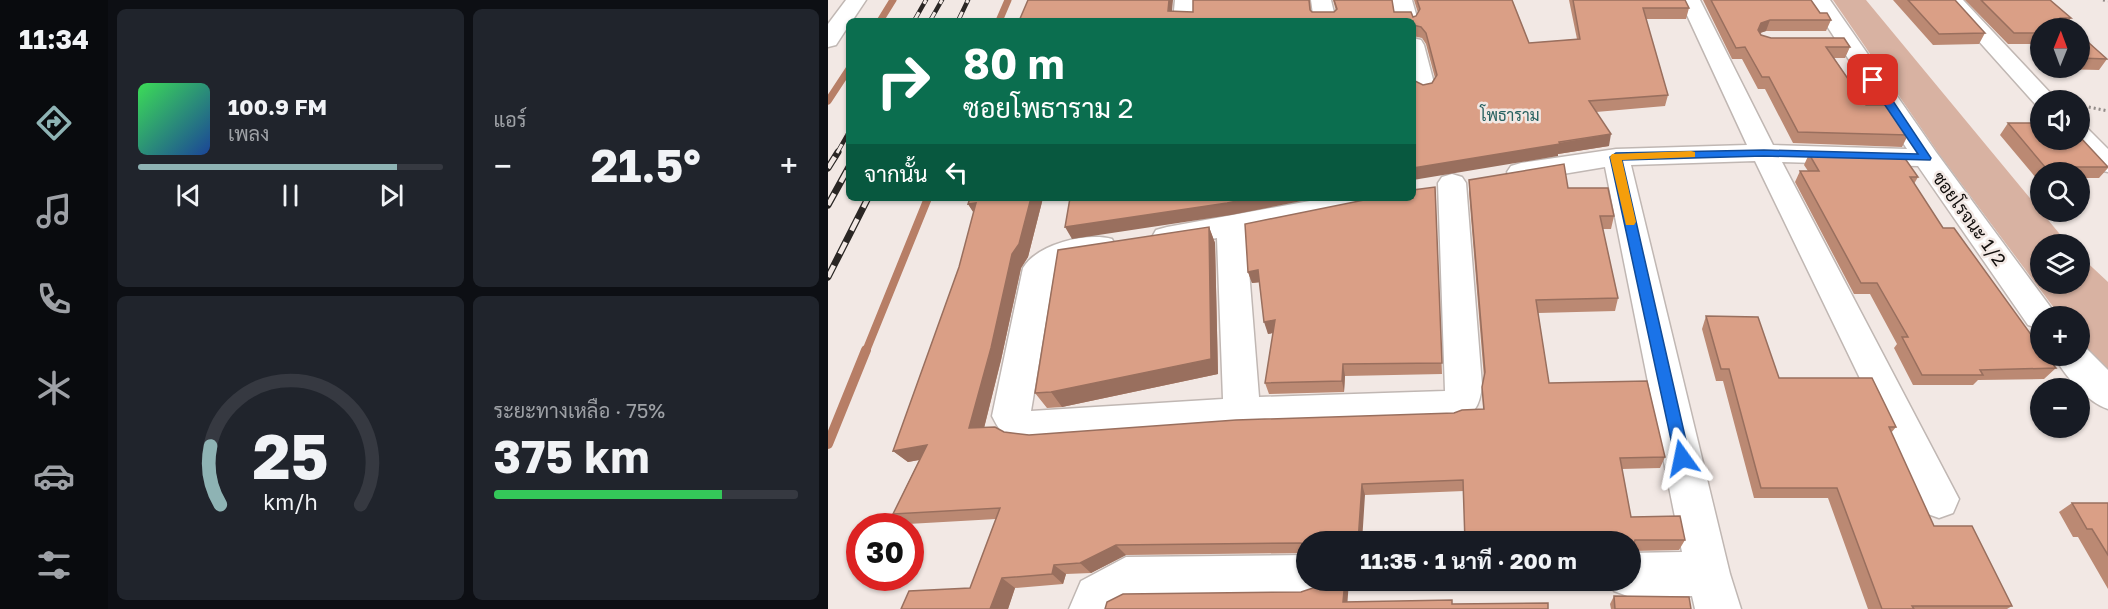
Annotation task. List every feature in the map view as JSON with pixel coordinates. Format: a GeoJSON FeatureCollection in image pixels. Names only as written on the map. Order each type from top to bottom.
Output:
{"type":"FeatureCollection","features":[{"type":"Feature","properties":{"kind":"street"},"geometry":{"type":"LineString","coordinates":[[828,40],[856,0]]}},
{"type":"Feature","properties":{"kind":"street"},"geometry":{"type":"LineString","coordinates":[[1184,18],[1185,0]]}},
{"type":"Feature","properties":{"kind":"street"},"geometry":{"type":"LineString","coordinates":[[1321,0],[1324,18]]}},
{"type":"Feature","properties":{"kind":"street"},"geometry":{"type":"LineString","coordinates":[[1402,0],[1406,18]]}},
{"type":"Feature","properties":{"kind":"street"},"geometry":{"type":"LineString","coordinates":[[1690,0],[1764,153],[1939,499]]}},
{"type":"Feature","properties":{"kind":"street","name":"ซอยโรจนะ 1/2"},"geometry":{"type":"LineString","coordinates":[[1820,0],[1835,40],[1926,158],[2033,306]]}},
{"type":"Feature","properties":{"kind":"street"},"geometry":{"type":"LineString","coordinates":[[1952,0],[2036,90]]}},
{"type":"Feature","properties":{"kind":"street"},"geometry":{"type":"LineString","coordinates":[[1416,58],[1423,87]]}},
{"type":"Feature","properties":{"kind":"street"},"geometry":{"type":"LineString","coordinates":[[2090,146],[2108,164]]}},
{"type":"Feature","properties":{"kind":"street"},"geometry":{"type":"LineString","coordinates":[[1363,201],[1231,227],[1065,253],[1049,259],[1039,268],[1011,416],[1019,428],[1040,428],[1242,414],[1454,407],[1462,400],[1464,385],[1462,182],[1616,157],[1764,153],[1926,158]]}},
{"type":"Feature","properties":{"kind":"street"},"geometry":{"type":"LineString","coordinates":[[1616,157],[1713,591],[1641,576]]}},
{"type":"Feature","properties":{"kind":"street"},"geometry":{"type":"LineString","coordinates":[[1231,227],[1242,414]]}},
{"type":"Feature","properties":{"kind":"street"},"geometry":{"type":"LineString","coordinates":[[2081,366],[2108,394]]}},
{"type":"Feature","properties":{"kind":"street"},"geometry":{"type":"LineString","coordinates":[[1092,609],[1097,597],[1126,579],[1296,577]]}},
{"type":"Feature","properties":{"kind":"path"},"geometry":{"type":"LineString","coordinates":[[2103,0],[2108,1]]}},
{"type":"Feature","properties":{"kind":"path"},"geometry":{"type":"LineString","coordinates":[[2090,107],[2108,111]]}},
{"type":"Feature","properties":{"kind":"shaded area"},"geometry":{"type":"Polygon","coordinates":[[[1833,0],[1866,0],[2030,198],[2030,222],[2050,222],[2060,234],[2030,234],[2030,276],[1939,154],[1833,0]]]}},
{"type":"Feature","properties":{"kind":"shaded area"},"geometry":{"type":"Polygon","coordinates":[[[2090,265],[2108,282],[2108,369],[2105,369],[2090,352],[2090,306],[2053,306],[2044,294],[2090,294],[2090,265]]]}},
{"type":"Feature","properties":{"kind":"building"},"geometry":{"type":"Polygon","coordinates":[[[1028,0],[1169,0],[1168,11],[1193,12],[1193,0],[1309,0],[1312,12],[1334,12],[1337,9],[1334,0],[1392,0],[1394,12],[1411,12],[1413,17],[1420,9],[1417,0],[1512,0],[1529,43],[1580,39],[1573,0],[1685,0],[1689,8],[1643,8],[1668,95],[1589,101],[1611,134],[1416,168],[1416,82],[1423,85],[1432,83],[1437,75],[1426,33],[1421,27],[1416,26],[1416,18],[1020,18],[1028,0]]]}},
{"type":"Feature","properties":{"kind":"building"},"geometry":{"type":"Polygon","coordinates":[[[1711,0],[1811,0],[1820,13],[1827,13],[1831,20],[1770,20],[1761,23],[1758,30],[1761,35],[1771,38],[1844,38],[1850,47],[1826,47],[1866,105],[1888,105],[1908,135],[1798,132],[1769,77],[1762,77],[1745,47],[1736,48],[1711,0]]]}},
{"type":"Feature","properties":{"kind":"building"},"geometry":{"type":"Polygon","coordinates":[[[1908,0],[1955,0],[1985,33],[1939,34],[1908,0]]]}},
{"type":"Feature","properties":{"kind":"building"},"geometry":{"type":"Polygon","coordinates":[[[1981,0],[2050,0],[2071,18],[2030,18],[2030,33],[2014,33],[1981,0]]]}},
{"type":"Feature","properties":{"kind":"building"},"geometry":{"type":"Polygon","coordinates":[[[2090,44],[2107,59],[2090,58],[2090,44]]]}},
{"type":"Feature","properties":{"kind":"building"},"geometry":{"type":"Polygon","coordinates":[[[2008,123],[2030,123],[2030,149],[2008,123]]]}},
{"type":"Feature","properties":{"kind":"building"},"geometry":{"type":"Polygon","coordinates":[[[2090,148],[2108,167],[2090,167],[2090,162],[2041,162],[2031,150],[2090,150],[2090,148]]]}},
{"type":"Feature","properties":{"kind":"building"},"geometry":{"type":"Polygon","coordinates":[[[1809,154],[1904,157],[1918,177],[1910,177],[1943,228],[1954,228],[2030,333],[2030,366],[2054,366],[2056,368],[1980,370],[1983,375],[1922,375],[1902,337],[1908,337],[1877,283],[1861,283],[1800,171],[1819,171],[1809,154]]]}},
{"type":"Feature","properties":{"kind":"building"},"geometry":{"type":"Polygon","coordinates":[[[1564,164],[1568,188],[1608,188],[1614,216],[1600,216],[1618,298],[1536,300],[1549,383],[1647,381],[1665,457],[1620,458],[1631,517],[1680,516],[1685,540],[1641,540],[1641,531],[1465,531],[1463,480],[1362,484],[1359,531],[1296,531],[1296,543],[1116,545],[1080,563],[1054,565],[1052,574],[1002,578],[990,609],[901,609],[909,591],[970,588],[1000,508],[893,513],[927,445],[893,451],[959,267],[976,203],[968,204],[969,201],[1030,201],[1019,244],[1012,254],[991,348],[969,428],[995,427],[1004,432],[1029,435],[1236,420],[1454,413],[1462,410],[1484,409],[1482,387],[1485,372],[1469,180],[1564,164]]]}},
{"type":"Feature","properties":{"kind":"building"},"geometry":{"type":"Polygon","coordinates":[[[1435,187],[1442,363],[1343,364],[1342,381],[1265,383],[1275,320],[1264,322],[1258,270],[1248,272],[1245,224],[1359,201],[1416,201],[1416,190],[1435,187]]]}},
{"type":"Feature","properties":{"kind":"building"},"geometry":{"type":"Polygon","coordinates":[[[1069,201],[1237,201],[1227,203],[1065,227],[1069,201]]]}},
{"type":"Feature","properties":{"kind":"building"},"geometry":{"type":"Polygon","coordinates":[[[1209,227],[1211,359],[1051,392],[1035,393],[1058,250],[1209,227]]]}},
{"type":"Feature","properties":{"kind":"building"},"geometry":{"type":"Polygon","coordinates":[[[1706,316],[1758,317],[1779,378],[1872,378],[1896,427],[1889,427],[1934,526],[1972,526],[2012,606],[1912,606],[1914,609],[1882,609],[1837,488],[1761,488],[1729,369],[1721,369],[1706,316]]]}},
{"type":"Feature","properties":{"kind":"building"},"geometry":{"type":"Polygon","coordinates":[[[2072,503],[2108,503],[2108,555],[2092,529],[2087,529],[2072,503]]]}},
{"type":"Feature","properties":{"kind":"building"},"geometry":{"type":"Polygon","coordinates":[[[1344,591],[1343,602],[1452,600],[1452,604],[1548,603],[1548,609],[1105,609],[1107,602],[1123,594],[1344,591]]]}},
{"type":"Feature","properties":{"kind":"building"},"geometry":{"type":"Polygon","coordinates":[[[1614,596],[1689,597],[1691,609],[1615,609],[1614,596]]]}},
{"type":"Feature","properties":{"kind":"waterway"},"geometry":{"type":"LineString","coordinates":[[882,18],[893,0]]}},
{"type":"Feature","properties":{"kind":"waterway"},"geometry":{"type":"LineString","coordinates":[[1000,18],[1008,0]]}},
{"type":"Feature","properties":{"kind":"waterway"},"geometry":{"type":"LineString","coordinates":[[828,101],[846,74]]}},
{"type":"Feature","properties":{"kind":"waterway"},"geometry":{"type":"LineString","coordinates":[[866,351],[927,201]]}},
{"type":"Feature","properties":{"kind":"waterway"},"geometry":{"type":"LineString","coordinates":[[828,444],[866,350]]}},
{"type":"Feature","properties":{"kind":"railway"},"geometry":{"type":"LineString","coordinates":[[916,18],[926,0]]}},
{"type":"Feature","properties":{"kind":"railway"},"geometry":{"type":"LineString","coordinates":[[932,18],[942,0]]}},
{"type":"Feature","properties":{"kind":"railway"},"geometry":{"type":"LineString","coordinates":[[959,18],[968,0]]}},
{"type":"Feature","properties":{"kind":"railway"},"geometry":{"type":"LineString","coordinates":[[837,153],[846,137]]}},
{"type":"Feature","properties":{"kind":"railway"},"geometry":{"type":"LineString","coordinates":[[828,168],[838,152]]}},
{"type":"Feature","properties":{"kind":"railway"},"geometry":{"type":"LineString","coordinates":[[828,205],[846,172]]}},
{"type":"Feature","properties":{"kind":"railway"},"geometry":{"type":"LineString","coordinates":[[828,277],[866,201]]}},
{"type":"Feature","properties":{"kind":"slow traffic"},"geometry":{"type":"LineString","coordinates":[[1630,222],[1616,157],[1691,155]]}},
{"type":"Feature","properties":{"kind":"district","name":"โพธาราม"},"geometry":{"type":"Point","coordinates":[1510,115]}},
{"type":"Feature","properties":{"kind":"route"},"geometry":{"type":"LineString","coordinates":[[1682,458],[1616,157],[1764,153],[1926,158],[1873,80]]}}]}
